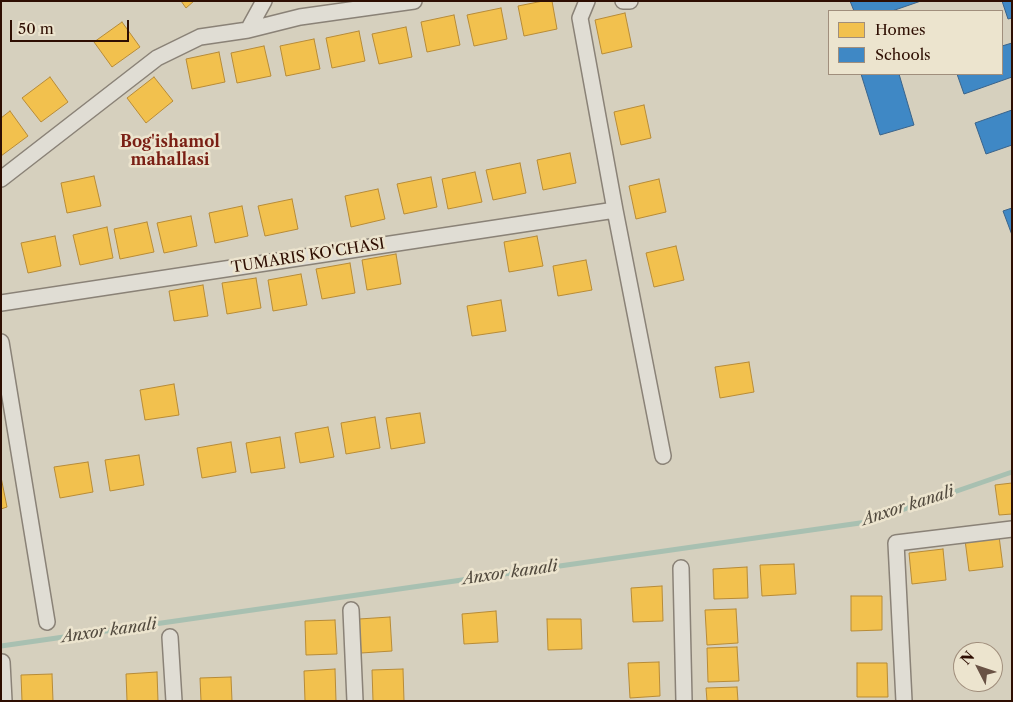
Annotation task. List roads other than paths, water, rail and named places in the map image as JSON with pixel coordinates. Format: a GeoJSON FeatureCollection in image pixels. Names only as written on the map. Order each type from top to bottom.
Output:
{"type":"FeatureCollection","features":[{"type":"Feature","properties":{"kind":"street"},"geometry":{"type":"LineString","coordinates":[[248,30],[264,1]]}},
{"type":"Feature","properties":{"kind":"street"},"geometry":{"type":"LineString","coordinates":[[1,179],[157,58],[200,37],[248,30],[300,18],[414,1]]}},
{"type":"Feature","properties":{"kind":"street"},"geometry":{"type":"LineString","coordinates":[[587,1],[580,18],[663,456]]}},
{"type":"Feature","properties":{"kind":"street"},"geometry":{"type":"LineString","coordinates":[[623,1],[630,1]]}},
{"type":"Feature","properties":{"kind":"street","name":"TUMARIS KO'CHASI"},"geometry":{"type":"LineString","coordinates":[[1,302],[615,210]]}},
{"type":"Feature","properties":{"kind":"street"},"geometry":{"type":"LineString","coordinates":[[1,342],[47,622]]}},
{"type":"Feature","properties":{"kind":"street"},"geometry":{"type":"LineString","coordinates":[[904,701],[896,543],[1012,529]]}},
{"type":"Feature","properties":{"kind":"street"},"geometry":{"type":"LineString","coordinates":[[681,568],[684,701]]}},
{"type":"Feature","properties":{"kind":"street"},"geometry":{"type":"LineString","coordinates":[[351,610],[355,701]]}},
{"type":"Feature","properties":{"kind":"street"},"geometry":{"type":"LineString","coordinates":[[170,637],[174,701]]}},
{"type":"Feature","properties":{"kind":"street"},"geometry":{"type":"LineString","coordinates":[[2,662],[4,701]]}},
{"type":"Feature","properties":{"kind":"waterway","name":"Anxor kanali"},"geometry":{"type":"LineString","coordinates":[[1,646],[867,522],[1012,472]]}},
{"type":"Feature","properties":{"kind":"district","name":"Bog'ishamol mahallasi"},"geometry":{"type":"Point","coordinates":[170,151]}}]}
